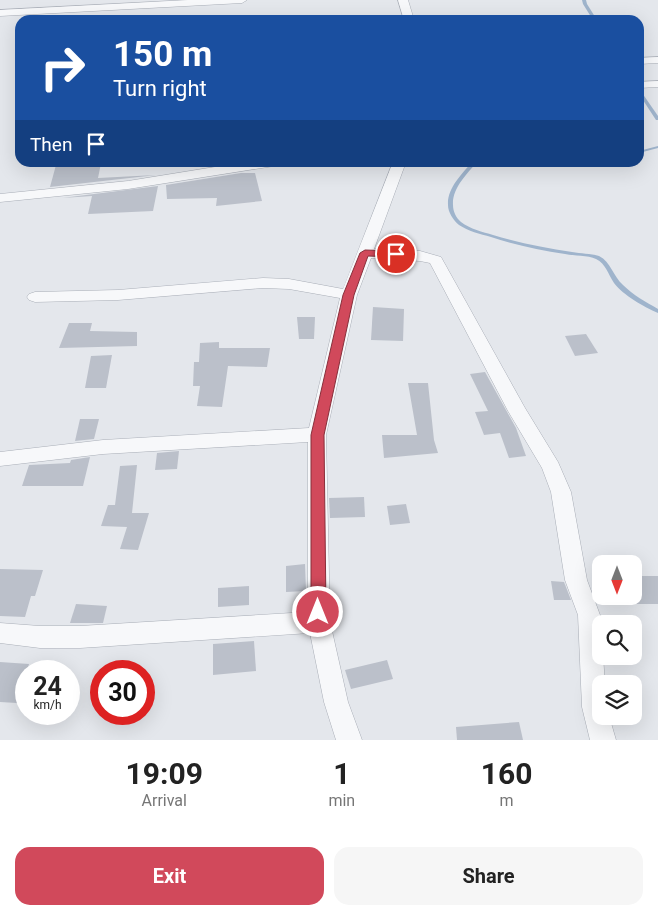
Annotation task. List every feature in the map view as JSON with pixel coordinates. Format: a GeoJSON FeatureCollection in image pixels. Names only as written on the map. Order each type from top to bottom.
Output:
{"type":"FeatureCollection","features":[{"type":"Feature","properties":{"kind":"street"},"geometry":{"type":"LineString","coordinates":[[0,13],[242,0]]}},
{"type":"Feature","properties":{"kind":"street"},"geometry":{"type":"LineString","coordinates":[[403,0],[408,15]]}},
{"type":"Feature","properties":{"kind":"street"},"geometry":{"type":"LineString","coordinates":[[644,61],[658,60]]}},
{"type":"Feature","properties":{"kind":"street"},"geometry":{"type":"LineString","coordinates":[[644,85],[658,84]]}},
{"type":"Feature","properties":{"kind":"street"},"geometry":{"type":"LineString","coordinates":[[0,198],[128,185],[242,167]]}},
{"type":"Feature","properties":{"kind":"street"},"geometry":{"type":"LineString","coordinates":[[348,740],[336,702],[319,622],[317,435],[349,295],[398,167]]}},
{"type":"Feature","properties":{"kind":"street"},"geometry":{"type":"LineString","coordinates":[[365,253],[420,256],[436,260],[517,411],[552,467],[561,492],[576,580],[588,615],[594,707],[603,740]]}},
{"type":"Feature","properties":{"kind":"street"},"geometry":{"type":"LineString","coordinates":[[35,297],[118,295],[263,283],[289,284],[349,295]]}},
{"type":"Feature","properties":{"kind":"street"},"geometry":{"type":"LineString","coordinates":[[0,459],[103,447],[317,435]]}},
{"type":"Feature","properties":{"kind":"street"},"geometry":{"type":"LineString","coordinates":[[0,633],[40,637],[89,637],[319,622]]}},
{"type":"Feature","properties":{"kind":"building"},"geometry":{"type":"Polygon","coordinates":[[[55,167],[100,167],[98,178],[156,175],[50,187],[55,167]]]}},
{"type":"Feature","properties":{"kind":"building"},"geometry":{"type":"Polygon","coordinates":[[[241,173],[255,173],[262,201],[216,206],[217,198],[167,199],[166,185],[241,173]]]}},
{"type":"Feature","properties":{"kind":"building"},"geometry":{"type":"Polygon","coordinates":[[[158,186],[153,211],[88,214],[92,196],[62,198],[158,186]]]}},
{"type":"Feature","properties":{"kind":"building"},"geometry":{"type":"Polygon","coordinates":[[[373,307],[404,309],[403,341],[371,340],[373,307]]]}},
{"type":"Feature","properties":{"kind":"building"},"geometry":{"type":"Polygon","coordinates":[[[297,317],[315,317],[314,339],[299,339],[297,317]]]}},
{"type":"Feature","properties":{"kind":"building"},"geometry":{"type":"Polygon","coordinates":[[[69,323],[92,323],[90,331],[137,332],[137,346],[59,348],[69,323]]]}},
{"type":"Feature","properties":{"kind":"building"},"geometry":{"type":"Polygon","coordinates":[[[586,334],[598,353],[575,356],[565,336],[586,334]]]}},
{"type":"Feature","properties":{"kind":"building"},"geometry":{"type":"Polygon","coordinates":[[[219,342],[219,348],[270,348],[267,367],[228,366],[222,407],[197,406],[200,386],[193,386],[194,362],[199,362],[200,343],[219,342]]]}},
{"type":"Feature","properties":{"kind":"building"},"geometry":{"type":"Polygon","coordinates":[[[112,355],[106,388],[85,388],[91,356],[112,355]]]}},
{"type":"Feature","properties":{"kind":"building"},"geometry":{"type":"Polygon","coordinates":[[[485,372],[516,428],[526,456],[509,458],[500,433],[484,435],[475,412],[488,411],[470,374],[485,372]]]}},
{"type":"Feature","properties":{"kind":"building"},"geometry":{"type":"Polygon","coordinates":[[[408,383],[428,383],[434,440],[438,453],[384,458],[382,435],[417,435],[408,383]]]}},
{"type":"Feature","properties":{"kind":"building"},"geometry":{"type":"Polygon","coordinates":[[[80,419],[99,419],[94,439],[75,441],[80,419]]]}},
{"type":"Feature","properties":{"kind":"building"},"geometry":{"type":"Polygon","coordinates":[[[179,451],[177,469],[155,470],[157,453],[179,451]]]}},
{"type":"Feature","properties":{"kind":"building"},"geometry":{"type":"Polygon","coordinates":[[[90,457],[83,486],[22,486],[29,465],[70,463],[71,460],[90,457]]]}},
{"type":"Feature","properties":{"kind":"building"},"geometry":{"type":"Polygon","coordinates":[[[137,465],[132,513],[149,513],[138,550],[120,549],[127,527],[101,526],[108,505],[115,505],[120,466],[137,465]]]}},
{"type":"Feature","properties":{"kind":"building"},"geometry":{"type":"Polygon","coordinates":[[[364,497],[365,517],[330,518],[329,498],[364,497]]]}},
{"type":"Feature","properties":{"kind":"building"},"geometry":{"type":"Polygon","coordinates":[[[406,504],[410,523],[390,525],[387,506],[406,504]]]}},
{"type":"Feature","properties":{"kind":"building"},"geometry":{"type":"Polygon","coordinates":[[[305,564],[306,591],[286,592],[286,566],[305,564]]]}},
{"type":"Feature","properties":{"kind":"building"},"geometry":{"type":"Polygon","coordinates":[[[0,569],[43,570],[35,596],[31,596],[25,617],[0,616],[0,569]]]}},
{"type":"Feature","properties":{"kind":"building"},"geometry":{"type":"Polygon","coordinates":[[[642,576],[658,576],[658,604],[642,604],[642,576]]]}},
{"type":"Feature","properties":{"kind":"building"},"geometry":{"type":"Polygon","coordinates":[[[551,581],[564,582],[571,600],[554,600],[551,581]]]}},
{"type":"Feature","properties":{"kind":"building"},"geometry":{"type":"Polygon","coordinates":[[[249,586],[249,605],[218,607],[218,588],[249,586]]]}},
{"type":"Feature","properties":{"kind":"building"},"geometry":{"type":"Polygon","coordinates":[[[76,604],[107,606],[103,623],[70,623],[76,604]]]}},
{"type":"Feature","properties":{"kind":"building"},"geometry":{"type":"Polygon","coordinates":[[[254,641],[256,671],[213,675],[213,644],[254,641]]]}},
{"type":"Feature","properties":{"kind":"building"},"geometry":{"type":"Polygon","coordinates":[[[387,660],[393,679],[351,689],[345,670],[387,660]]]}},
{"type":"Feature","properties":{"kind":"building"},"geometry":{"type":"Polygon","coordinates":[[[0,662],[15,663],[15,703],[0,702],[0,662]]]}},
{"type":"Feature","properties":{"kind":"building"},"geometry":{"type":"Polygon","coordinates":[[[519,722],[523,740],[457,740],[456,727],[519,722]]]}},
{"type":"Feature","properties":{"kind":"waterway"},"geometry":{"type":"LineString","coordinates":[[584,0],[592,15]]}},
{"type":"Feature","properties":{"kind":"waterway"},"geometry":{"type":"LineString","coordinates":[[644,98],[658,119]]}},
{"type":"Feature","properties":{"kind":"waterway"},"geometry":{"type":"LineString","coordinates":[[644,151],[658,147]]}},
{"type":"Feature","properties":{"kind":"waterway"},"geometry":{"type":"LineString","coordinates":[[471,167],[453,191],[451,198],[452,212],[460,223],[483,234],[548,249],[599,258],[607,265],[620,286],[658,311]]}},
{"type":"Feature","properties":{"kind":"route"},"geometry":{"type":"LineString","coordinates":[[318,612],[317,435],[349,295],[365,253],[396,254]]}}]}
